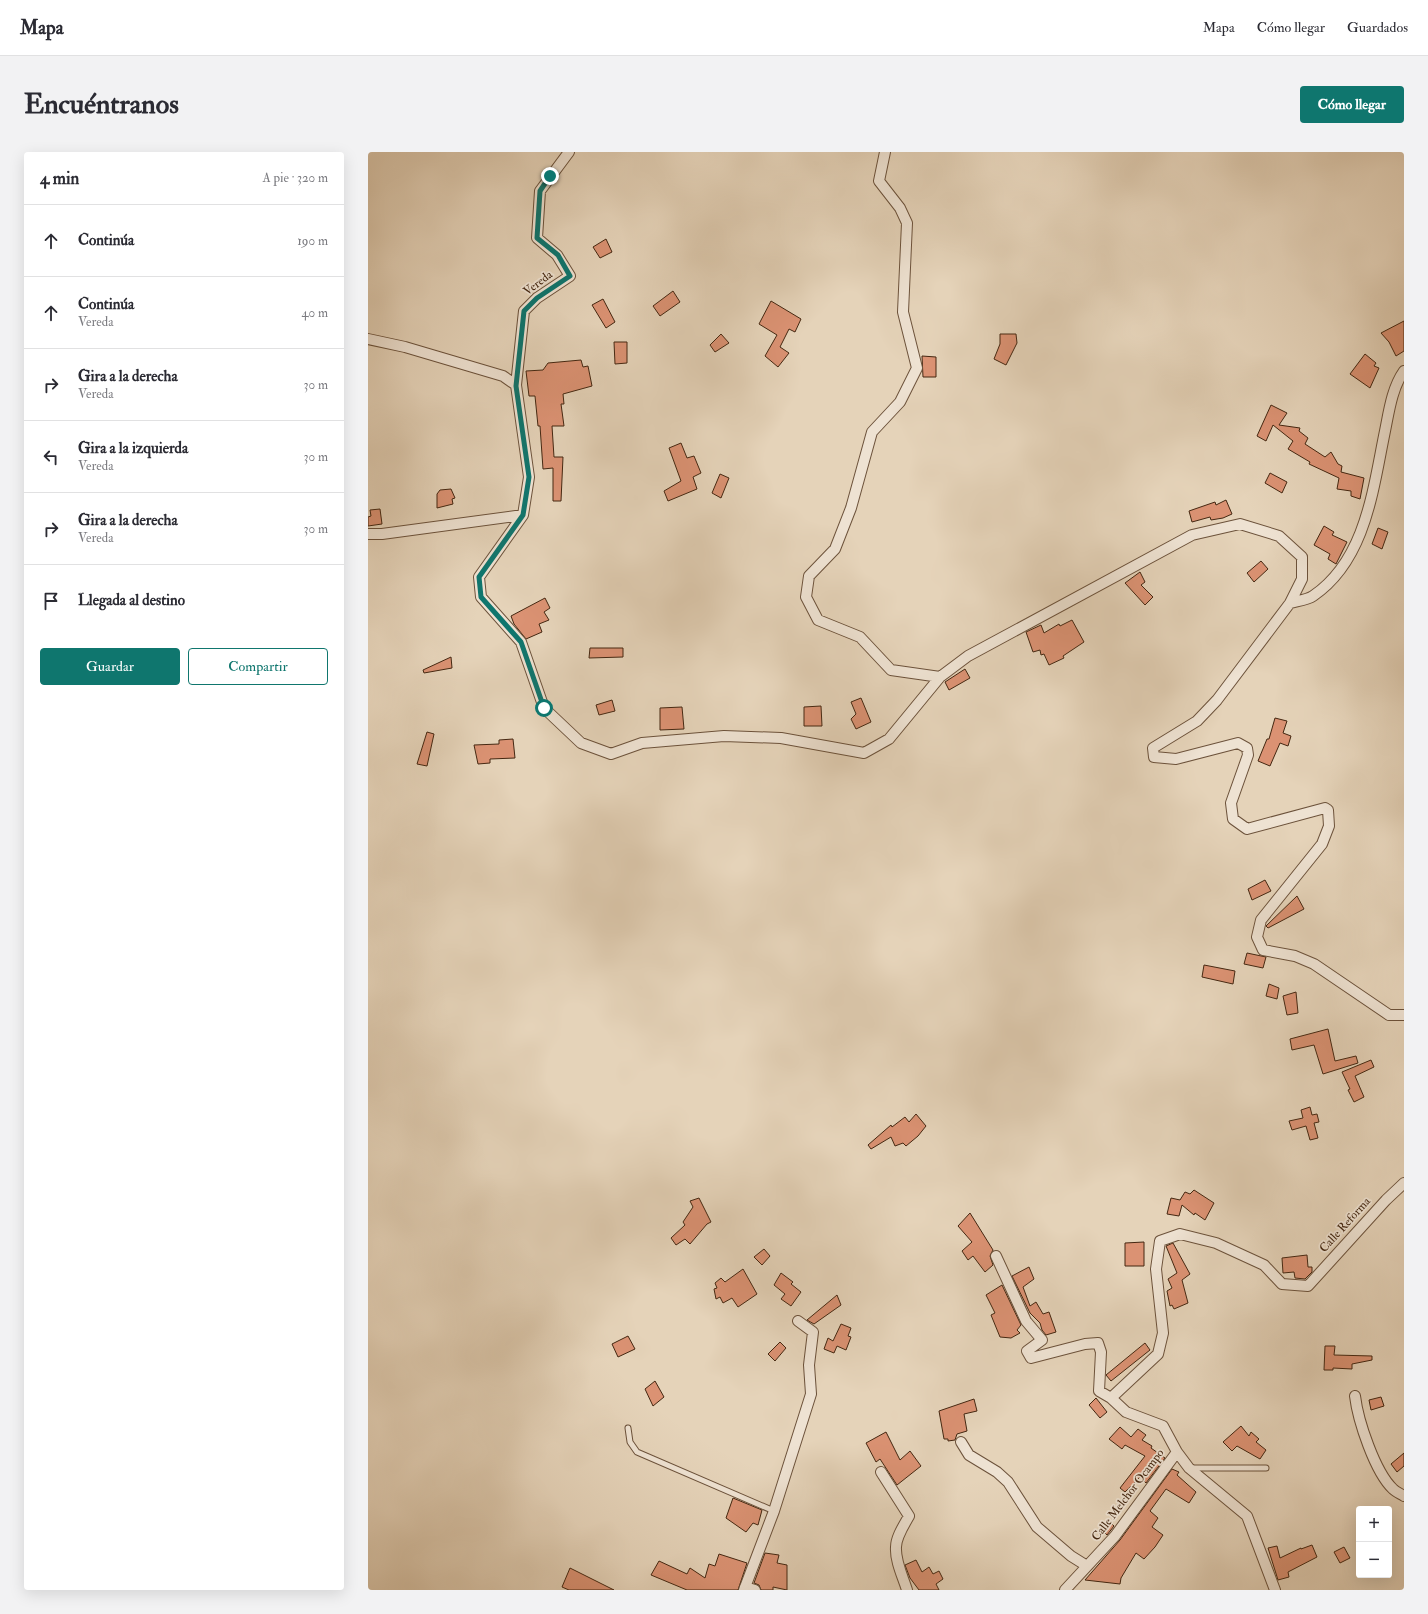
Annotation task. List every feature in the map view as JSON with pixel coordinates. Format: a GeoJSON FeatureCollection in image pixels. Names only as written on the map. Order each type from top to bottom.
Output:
{"type":"FeatureCollection","features":[{"type":"Feature","properties":{"kind":"street","name":"Vereda"},"geometry":{"type":"LineString","coordinates":[[516,386],[524,311],[537,298],[570,276],[558,255],[537,238],[540,191],[570,152]]}},
{"type":"Feature","properties":{"kind":"street"},"geometry":{"type":"LineString","coordinates":[[885,152],[879,181],[900,208],[907,223],[902,312],[916,368],[900,402],[872,432],[851,508],[835,549],[809,576],[806,597],[818,620],[860,637],[892,670],[940,677]]}},
{"type":"Feature","properties":{"kind":"street"},"geometry":{"type":"LineString","coordinates":[[368,339],[405,347],[503,376],[516,386],[529,477],[523,515],[479,577],[481,597],[521,642],[544,708],[581,743],[611,754],[642,743],[724,736],[781,738],[864,753],[889,739],[940,677],[968,656],[1192,535],[1240,524],[1279,536],[1302,557],[1302,579],[1290,603],[1217,700],[1197,721],[1153,748],[1154,757],[1176,759],[1238,743],[1247,748],[1248,755],[1231,803],[1233,819],[1247,829],[1325,808],[1328,810],[1329,826],[1322,844],[1261,920],[1256,937],[1263,950],[1295,956],[1314,964],[1389,1015],[1404,1015]]}},
{"type":"Feature","properties":{"kind":"street"},"geometry":{"type":"LineString","coordinates":[[1290,603],[1312,597],[1338,574],[1355,549],[1372,493],[1390,402],[1404,371]]}},
{"type":"Feature","properties":{"kind":"street"},"geometry":{"type":"LineString","coordinates":[[368,534],[382,534],[523,515]]}},
{"type":"Feature","properties":{"kind":"street","name":"Calle Reforma"},"geometry":{"type":"LineString","coordinates":[[1111,1398],[1158,1354],[1163,1332],[1156,1269],[1160,1241],[1180,1234],[1216,1243],[1264,1265],[1282,1284],[1308,1286],[1386,1200],[1404,1183]]}},
{"type":"Feature","properties":{"kind":"street","name":"Calle Melchor Ocampo"},"geometry":{"type":"LineString","coordinates":[[996,1256],[1026,1321],[1042,1340],[1027,1351],[1032,1358],[1085,1344],[1098,1343],[1101,1352],[1099,1391],[1111,1398],[1126,1412],[1164,1426],[1177,1452],[1115,1536],[1067,1590]]}},
{"type":"Feature","properties":{"kind":"street"},"geometry":{"type":"LineString","coordinates":[[748,1589],[811,1394],[808,1365],[813,1332],[798,1321]]}},
{"type":"Feature","properties":{"kind":"street"},"geometry":{"type":"LineString","coordinates":[[1355,1396],[1362,1432],[1384,1476],[1393,1489],[1404,1496]]}},
{"type":"Feature","properties":{"kind":"street"},"geometry":{"type":"LineString","coordinates":[[960,1442],[969,1455],[997,1472],[1008,1482],[1037,1527],[1071,1556],[1088,1566]]}},
{"type":"Feature","properties":{"kind":"street"},"geometry":{"type":"LineString","coordinates":[[1177,1452],[1189,1468],[1247,1516],[1275,1590]]}},
{"type":"Feature","properties":{"kind":"street"},"geometry":{"type":"LineString","coordinates":[[881,1472],[909,1516],[901,1531],[896,1547],[898,1560],[907,1590]]}},
{"type":"Feature","properties":{"kind":"lane"},"geometry":{"type":"LineString","coordinates":[[628,1428],[630,1442],[637,1452],[774,1511]]}},
{"type":"Feature","properties":{"kind":"lane"},"geometry":{"type":"LineString","coordinates":[[1189,1468],[1266,1468]]}},
{"type":"Feature","properties":{"kind":"building"},"geometry":{"type":"Polygon","coordinates":[[[606,239],[612,252],[600,258],[593,247],[606,239]]]}},
{"type":"Feature","properties":{"kind":"building"},"geometry":{"type":"Polygon","coordinates":[[[673,291],[680,302],[660,316],[653,306],[673,291]]]}},
{"type":"Feature","properties":{"kind":"building"},"geometry":{"type":"Polygon","coordinates":[[[603,299],[615,322],[606,328],[592,305],[603,299]]]}},
{"type":"Feature","properties":{"kind":"building"},"geometry":{"type":"Polygon","coordinates":[[[771,301],[801,319],[795,332],[789,329],[780,347],[789,353],[778,367],[765,356],[777,335],[759,324],[771,301]]]}},
{"type":"Feature","properties":{"kind":"building"},"geometry":{"type":"Polygon","coordinates":[[[1404,321],[1404,351],[1396,356],[1389,342],[1381,333],[1404,321]]]}},
{"type":"Feature","properties":{"kind":"building"},"geometry":{"type":"Polygon","coordinates":[[[721,334],[729,343],[715,352],[710,345],[721,334]]]}},
{"type":"Feature","properties":{"kind":"building"},"geometry":{"type":"Polygon","coordinates":[[[1000,334],[1016,334],[1017,343],[1006,365],[994,359],[1000,344],[1000,334]]]}},
{"type":"Feature","properties":{"kind":"building"},"geometry":{"type":"Polygon","coordinates":[[[614,342],[627,342],[627,363],[615,364],[614,342]]]}},
{"type":"Feature","properties":{"kind":"building"},"geometry":{"type":"Polygon","coordinates":[[[1365,354],[1376,363],[1374,366],[1379,368],[1370,388],[1350,374],[1365,354]]]}},
{"type":"Feature","properties":{"kind":"building"},"geometry":{"type":"Polygon","coordinates":[[[922,356],[936,357],[936,377],[923,377],[922,356]]]}},
{"type":"Feature","properties":{"kind":"building"},"geometry":{"type":"Polygon","coordinates":[[[581,360],[583,367],[588,366],[592,386],[563,394],[564,404],[561,404],[564,426],[552,426],[554,457],[563,457],[561,501],[553,501],[553,468],[543,469],[540,426],[538,426],[535,396],[529,396],[526,371],[543,370],[548,363],[581,360]]]}},
{"type":"Feature","properties":{"kind":"building"},"geometry":{"type":"Polygon","coordinates":[[[1271,405],[1287,413],[1279,425],[1300,428],[1299,431],[1308,438],[1305,444],[1325,457],[1331,452],[1338,464],[1342,466],[1341,472],[1364,478],[1360,499],[1351,496],[1351,491],[1337,489],[1339,478],[1309,464],[1310,462],[1288,449],[1293,441],[1273,425],[1266,441],[1257,436],[1271,405]]]}},
{"type":"Feature","properties":{"kind":"building"},"geometry":{"type":"Polygon","coordinates":[[[681,443],[687,458],[694,456],[701,473],[693,477],[697,489],[668,501],[664,491],[681,481],[669,448],[681,443]]]}},
{"type":"Feature","properties":{"kind":"building"},"geometry":{"type":"Polygon","coordinates":[[[1270,473],[1287,482],[1282,493],[1265,483],[1270,473]]]}},
{"type":"Feature","properties":{"kind":"building"},"geometry":{"type":"Polygon","coordinates":[[[720,474],[729,478],[721,498],[712,493],[720,474]]]}},
{"type":"Feature","properties":{"kind":"building"},"geometry":{"type":"Polygon","coordinates":[[[451,489],[455,498],[452,499],[453,504],[437,508],[437,494],[440,490],[451,489]]]}},
{"type":"Feature","properties":{"kind":"building"},"geometry":{"type":"Polygon","coordinates":[[[1226,500],[1232,514],[1223,518],[1211,520],[1210,517],[1192,522],[1189,511],[1215,502],[1216,505],[1226,500]]]}},
{"type":"Feature","properties":{"kind":"building"},"geometry":{"type":"Polygon","coordinates":[[[380,509],[382,524],[368,526],[368,517],[371,516],[370,510],[380,509]]]}},
{"type":"Feature","properties":{"kind":"building"},"geometry":{"type":"Polygon","coordinates":[[[1324,526],[1334,532],[1332,535],[1347,542],[1336,564],[1328,559],[1330,554],[1314,545],[1324,526]]]}},
{"type":"Feature","properties":{"kind":"building"},"geometry":{"type":"Polygon","coordinates":[[[1378,528],[1388,532],[1382,549],[1372,544],[1378,528]]]}},
{"type":"Feature","properties":{"kind":"building"},"geometry":{"type":"Polygon","coordinates":[[[1261,561],[1268,569],[1254,582],[1247,573],[1261,561]]]}},
{"type":"Feature","properties":{"kind":"building"},"geometry":{"type":"Polygon","coordinates":[[[1140,572],[1145,582],[1141,585],[1153,597],[1145,605],[1125,583],[1140,572]]]}},
{"type":"Feature","properties":{"kind":"building"},"geometry":{"type":"Polygon","coordinates":[[[545,598],[550,608],[544,612],[549,620],[539,624],[542,632],[526,639],[514,624],[511,616],[545,598]]]}},
{"type":"Feature","properties":{"kind":"building"},"geometry":{"type":"Polygon","coordinates":[[[1072,620],[1084,642],[1063,656],[1064,658],[1049,665],[1044,654],[1041,655],[1040,650],[1033,652],[1026,632],[1041,625],[1044,633],[1059,624],[1060,626],[1072,620]]]}},
{"type":"Feature","properties":{"kind":"building"},"geometry":{"type":"Polygon","coordinates":[[[590,648],[623,648],[623,657],[589,658],[590,648]]]}},
{"type":"Feature","properties":{"kind":"building"},"geometry":{"type":"Polygon","coordinates":[[[451,657],[452,668],[424,673],[423,670],[451,657]]]}},
{"type":"Feature","properties":{"kind":"building"},"geometry":{"type":"Polygon","coordinates":[[[965,669],[970,678],[949,690],[945,682],[965,669]]]}},
{"type":"Feature","properties":{"kind":"building"},"geometry":{"type":"Polygon","coordinates":[[[861,698],[871,722],[856,729],[851,719],[856,714],[851,702],[861,698]]]}},
{"type":"Feature","properties":{"kind":"building"},"geometry":{"type":"Polygon","coordinates":[[[612,700],[615,711],[599,715],[596,705],[612,700]]]}},
{"type":"Feature","properties":{"kind":"building"},"geometry":{"type":"Polygon","coordinates":[[[821,706],[822,726],[804,726],[804,707],[821,706]]]}},
{"type":"Feature","properties":{"kind":"building"},"geometry":{"type":"Polygon","coordinates":[[[682,707],[684,729],[660,730],[660,708],[682,707]]]}},
{"type":"Feature","properties":{"kind":"building"},"geometry":{"type":"Polygon","coordinates":[[[1275,718],[1287,721],[1283,733],[1291,736],[1288,746],[1280,743],[1270,766],[1258,761],[1267,739],[1269,739],[1275,718]]]}},
{"type":"Feature","properties":{"kind":"building"},"geometry":{"type":"Polygon","coordinates":[[[427,732],[434,734],[427,766],[417,764],[427,732]]]}},
{"type":"Feature","properties":{"kind":"building"},"geometry":{"type":"Polygon","coordinates":[[[513,739],[515,758],[490,759],[490,763],[478,764],[474,745],[499,744],[499,740],[513,739]]]}},
{"type":"Feature","properties":{"kind":"building"},"geometry":{"type":"Polygon","coordinates":[[[1265,880],[1271,891],[1252,900],[1248,889],[1265,880]]]}},
{"type":"Feature","properties":{"kind":"building"},"geometry":{"type":"Polygon","coordinates":[[[1297,896],[1304,909],[1268,928],[1266,926],[1297,896]]]}},
{"type":"Feature","properties":{"kind":"building"},"geometry":{"type":"Polygon","coordinates":[[[1247,953],[1266,957],[1263,968],[1244,964],[1247,953]]]}},
{"type":"Feature","properties":{"kind":"building"},"geometry":{"type":"Polygon","coordinates":[[[1204,965],[1235,971],[1233,984],[1202,977],[1204,965]]]}},
{"type":"Feature","properties":{"kind":"building"},"geometry":{"type":"Polygon","coordinates":[[[1269,984],[1279,988],[1277,999],[1266,996],[1269,984]]]}},
{"type":"Feature","properties":{"kind":"building"},"geometry":{"type":"Polygon","coordinates":[[[1296,992],[1298,1013],[1287,1015],[1283,996],[1296,992]]]}},
{"type":"Feature","properties":{"kind":"building"},"geometry":{"type":"Polygon","coordinates":[[[1328,1029],[1335,1061],[1356,1056],[1358,1063],[1323,1074],[1314,1045],[1292,1050],[1290,1039],[1328,1029]]]}},
{"type":"Feature","properties":{"kind":"building"},"geometry":{"type":"Polygon","coordinates":[[[1371,1060],[1374,1067],[1355,1076],[1364,1097],[1354,1102],[1342,1072],[1371,1060]]]}},
{"type":"Feature","properties":{"kind":"building"},"geometry":{"type":"Polygon","coordinates":[[[1310,1107],[1312,1115],[1317,1114],[1319,1122],[1314,1123],[1318,1138],[1310,1140],[1306,1126],[1292,1130],[1289,1121],[1303,1118],[1301,1110],[1310,1107]]]}},
{"type":"Feature","properties":{"kind":"building"},"geometry":{"type":"Polygon","coordinates":[[[916,1114],[926,1126],[918,1136],[906,1146],[903,1143],[895,1146],[891,1137],[871,1149],[868,1145],[891,1125],[892,1127],[905,1117],[909,1122],[916,1114]]]}},
{"type":"Feature","properties":{"kind":"building"},"geometry":{"type":"Polygon","coordinates":[[[1194,1190],[1214,1203],[1205,1220],[1195,1213],[1194,1215],[1182,1205],[1179,1216],[1167,1214],[1171,1198],[1180,1200],[1185,1192],[1190,1194],[1194,1190]]]}},
{"type":"Feature","properties":{"kind":"building"},"geometry":{"type":"Polygon","coordinates":[[[699,1198],[711,1222],[707,1224],[690,1244],[685,1239],[676,1245],[671,1238],[685,1225],[683,1222],[693,1207],[690,1201],[699,1198]]]}},
{"type":"Feature","properties":{"kind":"building"},"geometry":{"type":"Polygon","coordinates":[[[970,1213],[993,1250],[990,1256],[993,1265],[985,1272],[973,1256],[968,1260],[962,1251],[972,1242],[958,1226],[970,1213]]]}},
{"type":"Feature","properties":{"kind":"building"},"geometry":{"type":"Polygon","coordinates":[[[1144,1242],[1144,1266],[1125,1266],[1125,1243],[1144,1242]]]}},
{"type":"Feature","properties":{"kind":"building"},"geometry":{"type":"Polygon","coordinates":[[[1173,1243],[1190,1274],[1182,1280],[1188,1303],[1174,1309],[1172,1305],[1170,1306],[1167,1291],[1172,1288],[1168,1279],[1177,1273],[1166,1246],[1173,1243]]]}},
{"type":"Feature","properties":{"kind":"building"},"geometry":{"type":"Polygon","coordinates":[[[764,1249],[770,1256],[762,1265],[754,1257],[764,1249]]]}},
{"type":"Feature","properties":{"kind":"building"},"geometry":{"type":"Polygon","coordinates":[[[1307,1255],[1308,1267],[1312,1267],[1312,1272],[1305,1279],[1295,1278],[1294,1272],[1283,1273],[1282,1258],[1307,1255]]]}},
{"type":"Feature","properties":{"kind":"building"},"geometry":{"type":"Polygon","coordinates":[[[1029,1267],[1034,1279],[1023,1287],[1030,1306],[1036,1302],[1043,1314],[1049,1312],[1056,1332],[1046,1335],[1042,1330],[1040,1323],[1030,1313],[1012,1276],[1029,1267]]]}},
{"type":"Feature","properties":{"kind":"building"},"geometry":{"type":"Polygon","coordinates":[[[743,1269],[757,1294],[738,1307],[732,1298],[723,1303],[720,1297],[716,1299],[714,1289],[717,1288],[715,1283],[721,1278],[725,1282],[743,1269]]]}},
{"type":"Feature","properties":{"kind":"building"},"geometry":{"type":"Polygon","coordinates":[[[781,1273],[793,1282],[791,1284],[801,1292],[791,1306],[781,1299],[785,1294],[774,1285],[781,1273]]]}},
{"type":"Feature","properties":{"kind":"building"},"geometry":{"type":"Polygon","coordinates":[[[1002,1285],[1021,1325],[1017,1330],[1020,1333],[1011,1338],[1000,1337],[991,1315],[995,1313],[986,1295],[1002,1285]]]}},
{"type":"Feature","properties":{"kind":"building"},"geometry":{"type":"Polygon","coordinates":[[[837,1295],[841,1305],[814,1324],[807,1320],[837,1295]]]}},
{"type":"Feature","properties":{"kind":"building"},"geometry":{"type":"Polygon","coordinates":[[[841,1324],[851,1328],[848,1336],[851,1337],[846,1350],[837,1346],[834,1353],[824,1349],[828,1338],[833,1341],[841,1324]]]}},
{"type":"Feature","properties":{"kind":"building"},"geometry":{"type":"Polygon","coordinates":[[[628,1336],[635,1349],[618,1357],[612,1344],[628,1336]]]}},
{"type":"Feature","properties":{"kind":"building"},"geometry":{"type":"Polygon","coordinates":[[[780,1342],[786,1348],[775,1361],[768,1354],[780,1342]]]}},
{"type":"Feature","properties":{"kind":"building"},"geometry":{"type":"Polygon","coordinates":[[[1145,1343],[1150,1350],[1111,1381],[1106,1375],[1145,1343]]]}},
{"type":"Feature","properties":{"kind":"building"},"geometry":{"type":"Polygon","coordinates":[[[1325,1346],[1335,1346],[1334,1355],[1372,1356],[1372,1360],[1352,1364],[1352,1369],[1333,1368],[1333,1370],[1324,1370],[1325,1346]]]}},
{"type":"Feature","properties":{"kind":"building"},"geometry":{"type":"Polygon","coordinates":[[[655,1381],[664,1397],[653,1406],[645,1389],[655,1381]]]}},
{"type":"Feature","properties":{"kind":"building"},"geometry":{"type":"Polygon","coordinates":[[[1381,1397],[1384,1406],[1371,1410],[1369,1400],[1381,1397]]]}},
{"type":"Feature","properties":{"kind":"building"},"geometry":{"type":"Polygon","coordinates":[[[1096,1398],[1107,1412],[1100,1418],[1089,1405],[1096,1398]]]}},
{"type":"Feature","properties":{"kind":"building"},"geometry":{"type":"Polygon","coordinates":[[[974,1399],[977,1411],[964,1414],[967,1431],[957,1434],[955,1440],[948,1441],[948,1439],[944,1439],[939,1411],[974,1399]]]}},
{"type":"Feature","properties":{"kind":"building"},"geometry":{"type":"Polygon","coordinates":[[[1241,1426],[1249,1436],[1251,1432],[1259,1439],[1256,1442],[1266,1450],[1260,1459],[1237,1446],[1232,1451],[1223,1442],[1241,1426]]]}},
{"type":"Feature","properties":{"kind":"building"},"geometry":{"type":"Polygon","coordinates":[[[1120,1427],[1131,1437],[1138,1429],[1146,1435],[1142,1440],[1152,1446],[1151,1448],[1165,1458],[1146,1483],[1140,1477],[1125,1492],[1120,1488],[1145,1456],[1125,1445],[1122,1449],[1109,1439],[1120,1427]]]}},
{"type":"Feature","properties":{"kind":"building"},"geometry":{"type":"Polygon","coordinates":[[[886,1432],[900,1460],[910,1451],[921,1466],[897,1485],[880,1459],[876,1462],[866,1443],[886,1432]]]}},
{"type":"Feature","properties":{"kind":"building"},"geometry":{"type":"Polygon","coordinates":[[[1404,1453],[1404,1466],[1397,1472],[1391,1464],[1404,1453]]]}},
{"type":"Feature","properties":{"kind":"building"},"geometry":{"type":"Polygon","coordinates":[[[1172,1469],[1179,1472],[1177,1475],[1196,1492],[1189,1503],[1166,1489],[1150,1511],[1158,1518],[1152,1527],[1163,1535],[1155,1547],[1144,1559],[1136,1553],[1121,1578],[1120,1584],[1085,1580],[1120,1540],[1172,1469]]]}},
{"type":"Feature","properties":{"kind":"building"},"geometry":{"type":"Polygon","coordinates":[[[733,1498],[762,1510],[758,1525],[753,1523],[746,1532],[726,1518],[733,1498]]]}},
{"type":"Feature","properties":{"kind":"building"},"geometry":{"type":"Polygon","coordinates":[[[1109,1521],[1114,1526],[1107,1535],[1101,1529],[1109,1521]]]}},
{"type":"Feature","properties":{"kind":"building"},"geometry":{"type":"Polygon","coordinates":[[[1312,1545],[1317,1557],[1288,1572],[1289,1577],[1278,1580],[1268,1548],[1277,1546],[1280,1558],[1301,1548],[1312,1545]]]}},
{"type":"Feature","properties":{"kind":"building"},"geometry":{"type":"Polygon","coordinates":[[[1344,1547],[1350,1558],[1340,1563],[1334,1552],[1344,1547]]]}},
{"type":"Feature","properties":{"kind":"building"},"geometry":{"type":"Polygon","coordinates":[[[765,1553],[779,1555],[777,1563],[787,1565],[787,1590],[773,1587],[773,1590],[761,1590],[759,1585],[754,1583],[765,1553]]]}},
{"type":"Feature","properties":{"kind":"building"},"geometry":{"type":"Polygon","coordinates":[[[719,1554],[747,1563],[738,1590],[687,1590],[651,1575],[659,1561],[687,1574],[690,1568],[705,1578],[709,1564],[715,1566],[719,1554]]]}},
{"type":"Feature","properties":{"kind":"building"},"geometry":{"type":"Polygon","coordinates":[[[916,1560],[922,1572],[929,1567],[933,1574],[939,1571],[943,1579],[936,1584],[939,1590],[919,1590],[910,1578],[905,1565],[916,1560]]]}},
{"type":"Feature","properties":{"kind":"building"},"geometry":{"type":"Polygon","coordinates":[[[570,1568],[614,1590],[569,1590],[562,1587],[570,1568]]]}},
{"type":"Feature","properties":{"kind":"route"},"geometry":{"type":"LineString","coordinates":[[544,708],[521,642],[481,597],[479,577],[523,515],[529,477],[516,386],[524,311],[537,298],[570,276],[558,255],[537,238],[540,191],[550,176]]}}]}
